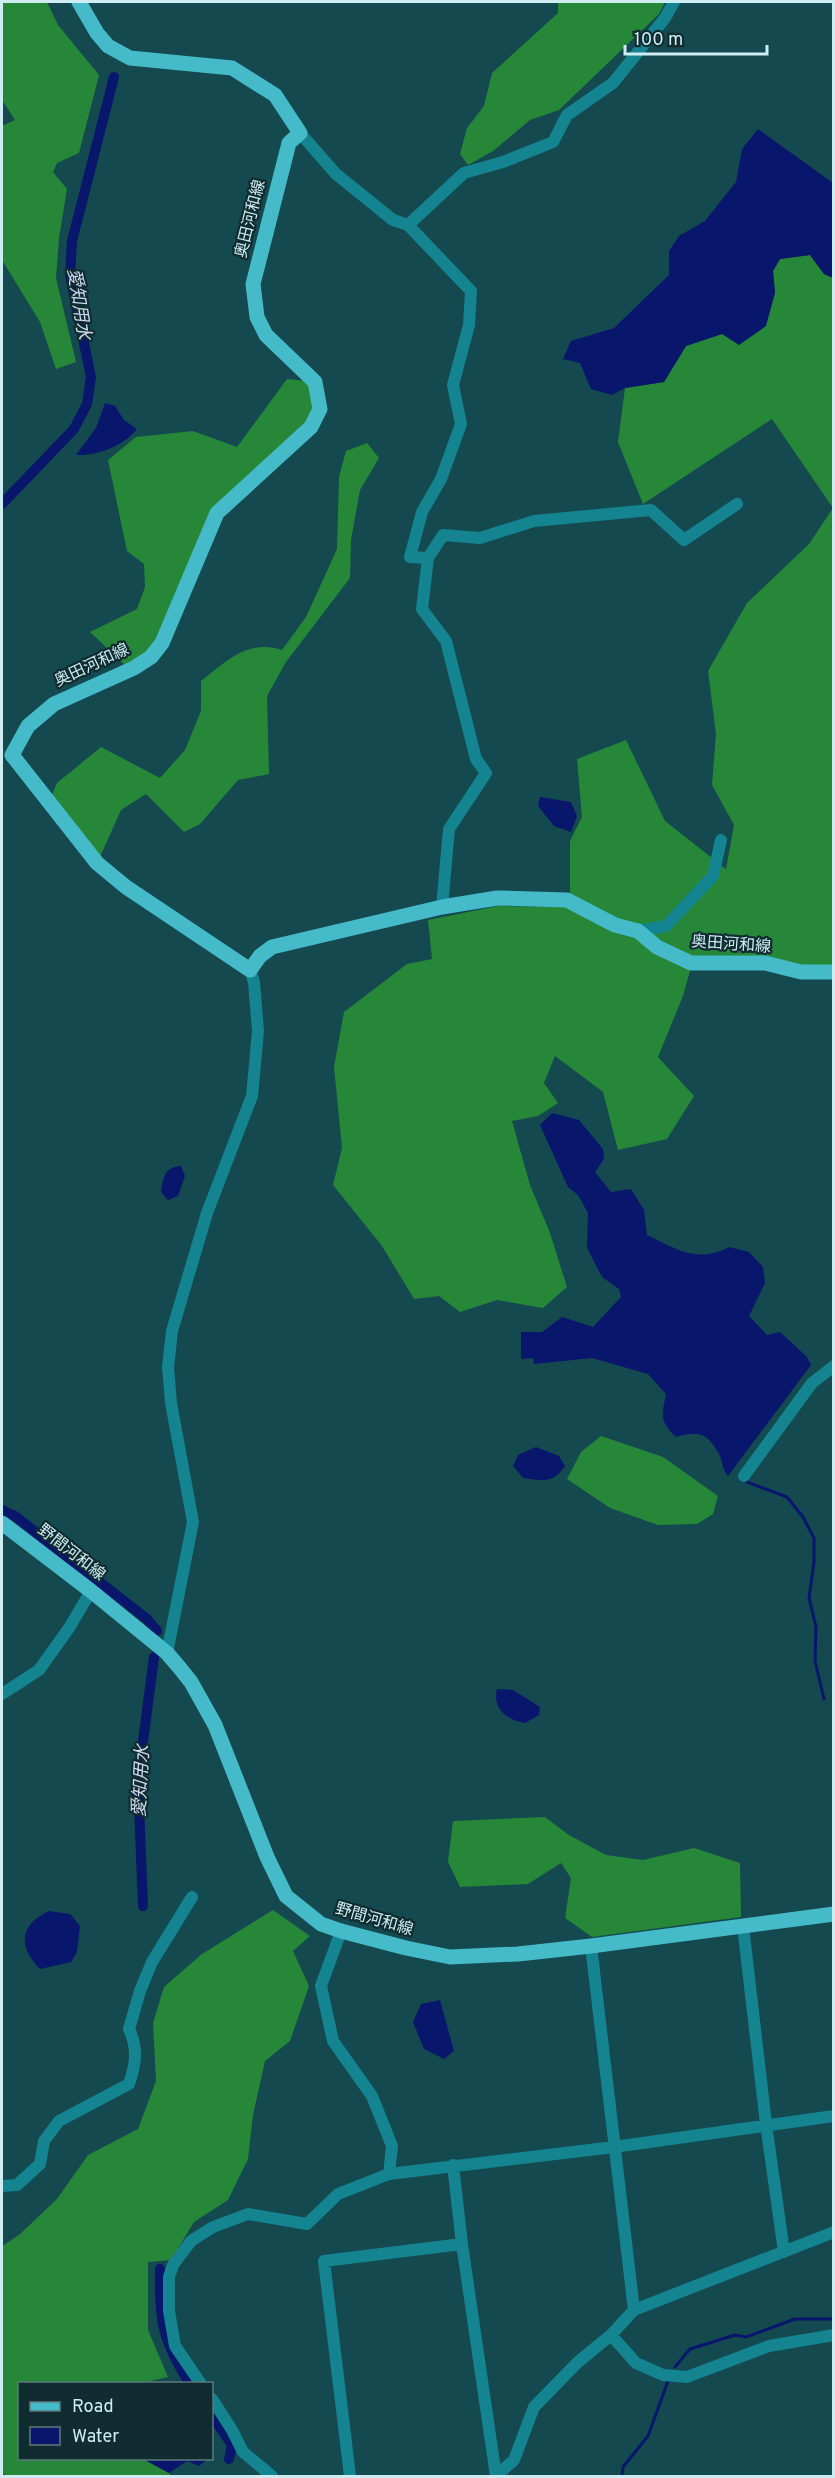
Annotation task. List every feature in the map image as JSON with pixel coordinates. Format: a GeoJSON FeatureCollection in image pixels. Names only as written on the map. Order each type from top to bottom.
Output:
{"type":"FeatureCollection","features":[{"type":"Feature","properties":{"kind":"main road"},"geometry":{"type":"LineString","coordinates":[[79,2],[97,33],[108,46],[130,58],[232,68],[275,95],[300,133]]}},
{"type":"Feature","properties":{"kind":"main road","name":"奥田河和線"},"geometry":{"type":"LineString","coordinates":[[300,133],[289,143],[253,284],[257,317],[266,334],[315,382],[320,409],[316,418],[311,428],[217,513],[162,643],[151,657],[134,668],[54,704],[28,726],[7,751],[97,863],[126,887],[250,970],[260,956],[272,947],[442,907],[497,898],[567,900],[615,925],[638,931],[657,947],[691,963],[765,963],[801,972],[834,972]]}},
{"type":"Feature","properties":{"kind":"main road","name":"野間河和線"},"geometry":{"type":"LineString","coordinates":[[2,1523],[167,1653],[191,1682],[215,1725],[267,1857],[286,1896],[321,1924],[340,1931],[450,1957],[518,1954],[591,1946],[834,1914]]}},
{"type":"Feature","properties":{"kind":"street"},"geometry":{"type":"LineString","coordinates":[[408,225],[464,173],[503,162],[553,142],[567,115],[613,82],[665,18],[674,2]]}},
{"type":"Feature","properties":{"kind":"street"},"geometry":{"type":"LineString","coordinates":[[300,133],[336,174],[393,220],[408,225],[471,291],[469,325],[453,386],[461,424],[441,479],[422,512],[410,557],[428,558]]}},
{"type":"Feature","properties":{"kind":"street"},"geometry":{"type":"LineString","coordinates":[[442,907],[448,829],[486,773],[476,759],[446,641],[422,609],[428,558],[443,536],[480,538],[534,521],[651,510],[684,540],[737,504]]}},
{"type":"Feature","properties":{"kind":"street"},"geometry":{"type":"LineString","coordinates":[[638,931],[666,926],[713,876],[721,840]]}},
{"type":"Feature","properties":{"kind":"street"},"geometry":{"type":"LineString","coordinates":[[167,1653],[193,1522],[171,1403],[168,1367],[172,1331],[207,1213],[252,1096],[258,1031],[254,982],[250,970]]}},
{"type":"Feature","properties":{"kind":"street"},"geometry":{"type":"LineString","coordinates":[[744,1476],[812,1383],[834,1366]]}},
{"type":"Feature","properties":{"kind":"street"},"geometry":{"type":"LineString","coordinates":[[2,1694],[39,1670],[69,1629],[91,1591]]}},
{"type":"Feature","properties":{"kind":"street"},"geometry":{"type":"LineString","coordinates":[[2,2186],[17,2185],[40,2164],[44,2140],[59,2121],[129,2084],[135,2067],[135,2042],[129,2029],[140,1991],[152,1962],[192,1897]]}},
{"type":"Feature","properties":{"kind":"street"},"geometry":{"type":"LineString","coordinates":[[743,1926],[766,2124],[784,2252]]}},
{"type":"Feature","properties":{"kind":"street"},"geometry":{"type":"LineString","coordinates":[[340,1931],[321,1986],[333,2041],[372,2096],[392,2146],[389,2174]]}},
{"type":"Feature","properties":{"kind":"street"},"geometry":{"type":"LineString","coordinates":[[591,1946],[634,2310]]}},
{"type":"Feature","properties":{"kind":"street"},"geometry":{"type":"LineString","coordinates":[[200,2382],[175,2346],[169,2310],[169,2277],[173,2265],[191,2241],[213,2227],[248,2214],[307,2224],[338,2194],[389,2174],[614,2147],[834,2116]]}},
{"type":"Feature","properties":{"kind":"street"},"geometry":{"type":"LineString","coordinates":[[453,2165],[462,2244],[496,2476]]}},
{"type":"Feature","properties":{"kind":"street"},"geometry":{"type":"LineString","coordinates":[[496,2476],[514,2460],[534,2407],[578,2362],[611,2335],[634,2310],[834,2232]]}},
{"type":"Feature","properties":{"kind":"street"},"geometry":{"type":"LineString","coordinates":[[350,2476],[324,2261],[462,2244]]}},
{"type":"Feature","properties":{"kind":"street"},"geometry":{"type":"LineString","coordinates":[[611,2335],[636,2363],[663,2375],[687,2377],[769,2346],[834,2335]]}},
{"type":"Feature","properties":{"kind":"street"},"geometry":{"type":"LineString","coordinates":[[213,2401],[243,2451],[272,2476]]}},
{"type":"Feature","properties":{"kind":"green space"},"geometry":{"type":"Polygon","coordinates":[[[2,2],[47,2],[58,25],[99,75],[79,153],[57,163],[53,172],[67,189],[59,238],[56,278],[76,362],[56,369],[40,322],[2,260],[2,126],[15,120],[2,100],[2,2]]]}},
{"type":"Feature","properties":{"kind":"green space"},"geometry":{"type":"Polygon","coordinates":[[[558,2],[665,2],[659,14],[559,110],[530,120],[493,151],[468,165],[460,154],[467,128],[484,106],[492,73],[558,13],[558,2]]]}},
{"type":"Feature","properties":{"kind":"green space"},"geometry":{"type":"Polygon","coordinates":[[[810,255],[824,274],[834,278],[833,967],[693,960],[683,996],[658,1057],[694,1096],[667,1139],[618,1150],[603,1092],[555,1056],[544,1083],[558,1103],[538,1116],[512,1121],[530,1185],[550,1233],[567,1287],[543,1308],[497,1300],[460,1312],[439,1296],[414,1299],[382,1246],[333,1185],[342,1148],[334,1067],[344,1012],[407,964],[432,959],[428,920],[498,906],[570,907],[570,841],[582,817],[577,759],[626,740],[665,821],[726,869],[734,825],[712,785],[716,734],[708,671],[747,603],[809,544],[833,508],[772,419],[643,504],[618,442],[625,388],[664,382],[686,346],[722,334],[775,293],[773,271],[780,259],[810,255]]]}},
{"type":"Feature","properties":{"kind":"green space"},"geometry":{"type":"Polygon","coordinates":[[[287,379],[308,381],[314,404],[306,426],[214,509],[160,640],[147,653],[127,667],[90,632],[137,609],[145,587],[144,564],[127,551],[108,460],[136,437],[193,431],[237,447],[287,379]]]}},
{"type":"Feature","properties":{"kind":"green space"},"geometry":{"type":"Polygon","coordinates":[[[367,443],[379,458],[360,490],[351,540],[350,578],[286,662],[267,696],[269,774],[238,780],[200,824],[184,832],[146,794],[121,810],[100,857],[51,797],[57,783],[101,747],[160,778],[185,750],[201,711],[201,681],[238,654],[248,650],[270,647],[282,650],[306,617],[337,549],[339,477],[346,451],[367,443]]]}},
{"type":"Feature","properties":{"kind":"green space"},"geometry":{"type":"Polygon","coordinates":[[[601,1436],[663,1457],[718,1496],[713,1514],[697,1524],[658,1525],[610,1508],[567,1479],[581,1452],[601,1436]]]}},
{"type":"Feature","properties":{"kind":"green space"},"geometry":{"type":"Polygon","coordinates":[[[545,1817],[569,1835],[606,1855],[643,1860],[694,1848],[740,1863],[741,1917],[592,1937],[565,1918],[571,1878],[561,1863],[528,1884],[460,1887],[448,1862],[453,1821],[545,1817]]]}},
{"type":"Feature","properties":{"kind":"green space"},"geometry":{"type":"Polygon","coordinates":[[[273,1910],[310,1936],[293,1951],[309,1986],[290,2041],[265,2061],[253,2115],[248,2159],[228,2200],[194,2222],[171,2260],[148,2262],[148,2330],[168,2377],[147,2382],[18,2382],[18,2460],[145,2460],[169,2473],[170,2476],[7,2476],[2,2473],[2,2246],[19,2235],[57,2199],[88,2155],[138,2129],[156,2081],[153,2023],[164,1987],[202,1954],[273,1910]]]}},
{"type":"Feature","properties":{"kind":"water"},"geometry":{"type":"Polygon","coordinates":[[[758,129],[833,183],[833,278],[824,274],[810,255],[780,259],[773,271],[775,293],[766,326],[739,345],[722,334],[686,346],[664,382],[625,388],[612,395],[591,389],[580,363],[563,359],[571,341],[614,328],[669,275],[669,251],[679,236],[705,221],[736,182],[742,149],[758,129]]]}},
{"type":"Feature","properties":{"kind":"water"},"geometry":{"type":"Polygon","coordinates":[[[105,403],[115,406],[124,420],[137,429],[125,440],[109,449],[93,454],[76,455],[96,428],[105,403]]]}},
{"type":"Feature","properties":{"kind":"water"},"geometry":{"type":"Polygon","coordinates":[[[540,797],[571,802],[577,816],[571,832],[554,826],[538,806],[540,797]]]}},
{"type":"Feature","properties":{"kind":"water"},"geometry":{"type":"Polygon","coordinates":[[[552,1113],[579,1120],[603,1149],[604,1159],[595,1172],[611,1192],[631,1189],[644,1210],[647,1235],[687,1253],[707,1254],[729,1247],[749,1252],[763,1267],[765,1283],[749,1316],[767,1335],[780,1332],[807,1357],[811,1365],[728,1476],[719,1454],[706,1437],[690,1434],[676,1437],[667,1426],[663,1417],[666,1394],[648,1374],[592,1358],[534,1364],[533,1358],[521,1359],[521,1332],[542,1332],[562,1317],[593,1327],[621,1297],[619,1289],[602,1277],[587,1248],[588,1213],[578,1195],[568,1187],[540,1125],[552,1113]]]}},
{"type":"Feature","properties":{"kind":"water"},"geometry":{"type":"Polygon","coordinates":[[[181,1166],[185,1176],[178,1196],[168,1200],[161,1192],[164,1177],[171,1168],[181,1166]]]}},
{"type":"Feature","properties":{"kind":"water"},"geometry":{"type":"Polygon","coordinates":[[[536,1447],[559,1456],[565,1466],[561,1472],[547,1480],[523,1478],[513,1466],[518,1455],[536,1447]]]}},
{"type":"Feature","properties":{"kind":"water"},"geometry":{"type":"Polygon","coordinates":[[[497,1689],[513,1690],[540,1707],[539,1715],[525,1723],[507,1716],[499,1708],[497,1689]]]}},
{"type":"Feature","properties":{"kind":"water"},"geometry":{"type":"Polygon","coordinates":[[[49,1911],[70,1914],[80,1926],[77,1952],[71,1962],[40,1969],[28,1952],[25,1936],[32,1923],[49,1911]]]}},
{"type":"Feature","properties":{"kind":"water"},"geometry":{"type":"Polygon","coordinates":[[[440,2000],[454,2051],[444,2059],[424,2049],[413,2022],[421,2004],[440,2000]]]}},
{"type":"Feature","properties":{"kind":"water"},"geometry":{"type":"Polygon","coordinates":[[[145,2460],[207,2460],[199,2466],[187,2461],[169,2473],[145,2460]]]}},
{"type":"Feature","properties":{"kind":"waterway","name":"愛知用水"},"geometry":{"type":"LineString","coordinates":[[2,504],[74,429],[87,404],[91,377],[70,275],[72,241],[114,77]]}},
{"type":"Feature","properties":{"kind":"waterway"},"geometry":{"type":"LineString","coordinates":[[747,1482],[787,1497],[803,1517],[814,1538],[814,1562],[809,1598],[816,1627],[815,1661],[824,1699]]}},
{"type":"Feature","properties":{"kind":"waterway","name":"愛知用水"},"geometry":{"type":"LineString","coordinates":[[2,1510],[15,1516],[147,1619],[157,1631]]}},
{"type":"Feature","properties":{"kind":"waterway","name":"愛知用水"},"geometry":{"type":"LineString","coordinates":[[143,1906],[138,1780],[154,1657]]}},
{"type":"Feature","properties":{"kind":"waterway","name":"愛知用水"},"geometry":{"type":"LineString","coordinates":[[160,2269],[164,2329],[173,2354],[189,2382]]}},
{"type":"Feature","properties":{"kind":"waterway"},"geometry":{"type":"LineString","coordinates":[[675,2367],[690,2349],[735,2335],[746,2337],[795,2319],[834,2319]]}},
{"type":"Feature","properties":{"kind":"waterway"},"geometry":{"type":"LineString","coordinates":[[622,2476],[623,2467],[648,2436],[668,2381]]}},
{"type":"Feature","properties":{"kind":"waterway","name":"愛知用水"},"geometry":{"type":"LineString","coordinates":[[213,2417],[232,2445],[229,2459]]}}]}
